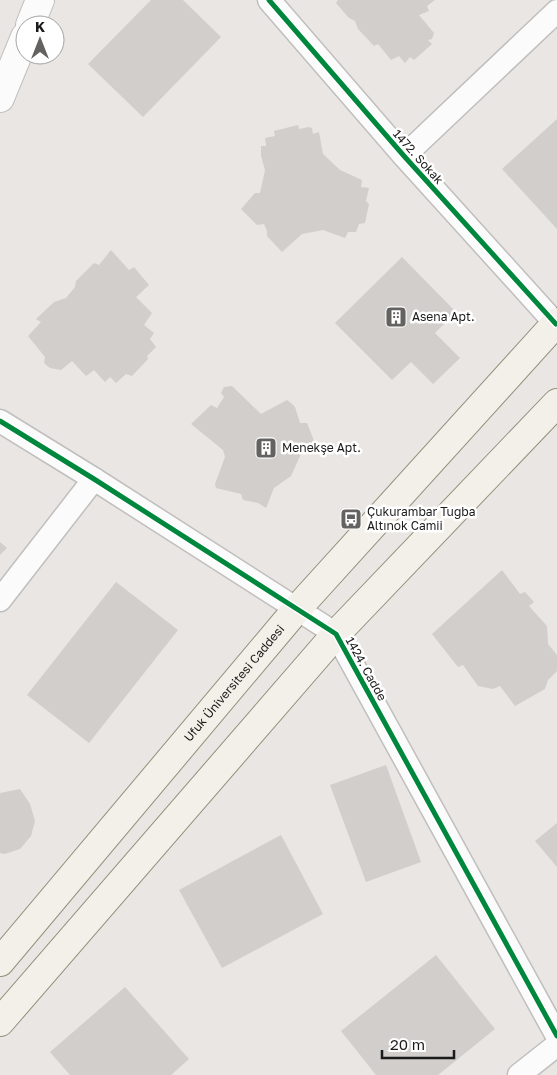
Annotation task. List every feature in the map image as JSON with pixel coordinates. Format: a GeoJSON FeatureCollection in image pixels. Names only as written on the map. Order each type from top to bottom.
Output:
{"type":"FeatureCollection","features":[{"type":"Feature","properties":{"kind":"main road","name":"Ufuk Üniversitesi Caddesi"},"geometry":{"type":"LineString","coordinates":[[0,962],[296,610],[556,323]]}},
{"type":"Feature","properties":{"kind":"main road"},"geometry":{"type":"LineString","coordinates":[[0,1022],[336,634],[557,403]]}},
{"type":"Feature","properties":{"kind":"street"},"geometry":{"type":"LineString","coordinates":[[34,15],[40,0]]}},
{"type":"Feature","properties":{"kind":"street","name":"1472. Sokak"},"geometry":{"type":"LineString","coordinates":[[269,0],[404,156],[556,323]]}},
{"type":"Feature","properties":{"kind":"street"},"geometry":{"type":"LineString","coordinates":[[404,156],[557,11]]}},
{"type":"Feature","properties":{"kind":"street"},"geometry":{"type":"LineString","coordinates":[[0,98],[15,61]]}},
{"type":"Feature","properties":{"kind":"street","name":"1424. Cadde"},"geometry":{"type":"LineString","coordinates":[[0,421],[336,634],[557,1036]]}},
{"type":"Feature","properties":{"kind":"street"},"geometry":{"type":"LineString","coordinates":[[0,600],[94,479]]}},
{"type":"Feature","properties":{"kind":"street"},"geometry":{"type":"LineString","coordinates":[[519,1075],[557,1045]]}},
{"type":"Feature","properties":{"kind":"building"},"geometry":{"type":"Polygon","coordinates":[[[151,0],[183,0],[221,37],[143,117],[88,64],[151,0]]]}},
{"type":"Feature","properties":{"kind":"building"},"geometry":{"type":"Polygon","coordinates":[[[338,0],[435,0],[427,6],[429,11],[419,15],[434,33],[432,39],[428,40],[432,44],[414,60],[410,57],[405,63],[399,56],[391,60],[378,44],[374,46],[358,29],[355,21],[349,18],[336,3],[338,0]]]}},
{"type":"Feature","properties":{"kind":"building"},"geometry":{"type":"Polygon","coordinates":[[[557,119],[557,229],[502,169],[557,119]]]}},
{"type":"Feature","properties":{"kind":"building"},"geometry":{"type":"Polygon","coordinates":[[[298,125],[299,129],[312,128],[313,134],[319,132],[323,154],[340,170],[362,180],[361,187],[369,188],[366,201],[369,204],[365,223],[359,224],[356,232],[348,232],[345,238],[323,230],[302,234],[282,252],[267,236],[264,224],[257,225],[241,209],[255,193],[260,193],[265,170],[261,156],[261,146],[266,146],[265,138],[275,136],[274,131],[298,125]]]}},
{"type":"Feature","properties":{"kind":"building"},"geometry":{"type":"Polygon","coordinates":[[[111,250],[129,270],[134,267],[149,285],[136,297],[152,313],[144,325],[154,333],[150,339],[156,347],[132,376],[126,374],[116,383],[110,377],[105,382],[94,370],[86,376],[72,361],[61,370],[50,368],[44,363],[45,357],[28,336],[41,322],[36,319],[54,302],[66,298],[75,287],[76,281],[94,263],[99,265],[111,250]]]}},
{"type":"Feature","properties":{"kind":"building","name":"Asena Apt."},"geometry":{"type":"Polygon","coordinates":[[[402,257],[456,312],[435,333],[460,358],[433,384],[411,362],[392,380],[335,323],[402,257]]]}},
{"type":"Feature","properties":{"kind":"building","name":"Menekşe Apt."},"geometry":{"type":"Polygon","coordinates":[[[232,386],[261,414],[287,400],[295,407],[300,423],[307,423],[316,446],[301,454],[291,476],[274,488],[266,508],[258,503],[243,500],[241,494],[216,488],[215,484],[225,457],[223,450],[191,424],[211,405],[217,408],[224,397],[221,393],[224,387],[232,386]]]}},
{"type":"Feature","properties":{"kind":"building"},"geometry":{"type":"Polygon","coordinates":[[[0,542],[7,548],[0,555],[0,542]]]}},
{"type":"Feature","properties":{"kind":"building"},"geometry":{"type":"Polygon","coordinates":[[[502,570],[520,594],[525,592],[534,602],[529,606],[547,626],[548,644],[557,655],[557,671],[548,680],[545,689],[515,706],[500,686],[493,689],[478,686],[463,665],[458,667],[432,634],[502,570]]]}},
{"type":"Feature","properties":{"kind":"building"},"geometry":{"type":"Polygon","coordinates":[[[116,582],[178,630],[89,743],[27,695],[116,582]]]}},
{"type":"Feature","properties":{"kind":"building"},"geometry":{"type":"Polygon","coordinates":[[[386,765],[421,862],[366,882],[330,785],[386,765]]]}},
{"type":"Feature","properties":{"kind":"building"},"geometry":{"type":"Polygon","coordinates":[[[20,789],[30,804],[35,821],[31,836],[20,849],[5,854],[0,853],[0,793],[20,789]]]}},
{"type":"Feature","properties":{"kind":"building"},"geometry":{"type":"Polygon","coordinates":[[[557,823],[557,867],[535,841],[557,823]]]}},
{"type":"Feature","properties":{"kind":"building"},"geometry":{"type":"Polygon","coordinates":[[[281,835],[323,914],[222,968],[179,890],[281,835]]]}},
{"type":"Feature","properties":{"kind":"building"},"geometry":{"type":"Polygon","coordinates":[[[436,955],[495,1029],[438,1075],[376,1075],[341,1031],[436,955]]]}},
{"type":"Feature","properties":{"kind":"building"},"geometry":{"type":"Polygon","coordinates":[[[125,987],[189,1059],[171,1075],[70,1075],[50,1052],[125,987]]]}},
{"type":"Feature","properties":{"kind":"cycle path"},"geometry":{"type":"LineString","coordinates":[[269,0],[404,156],[556,324]]}},
{"type":"Feature","properties":{"kind":"cycle path"},"geometry":{"type":"LineString","coordinates":[[0,421],[336,634],[557,1036]]}},
{"type":"Feature","properties":{"kind":"place","name":"Asena Apt."},"geometry":{"type":"Point","coordinates":[396,317]}},
{"type":"Feature","properties":{"kind":"place","name":"Menekşe Apt."},"geometry":{"type":"Point","coordinates":[266,448]}},
{"type":"Feature","properties":{"kind":"place","name":"Çukurambar Tuğba Altınok Camii"},"geometry":{"type":"Point","coordinates":[351,519]}}]}
